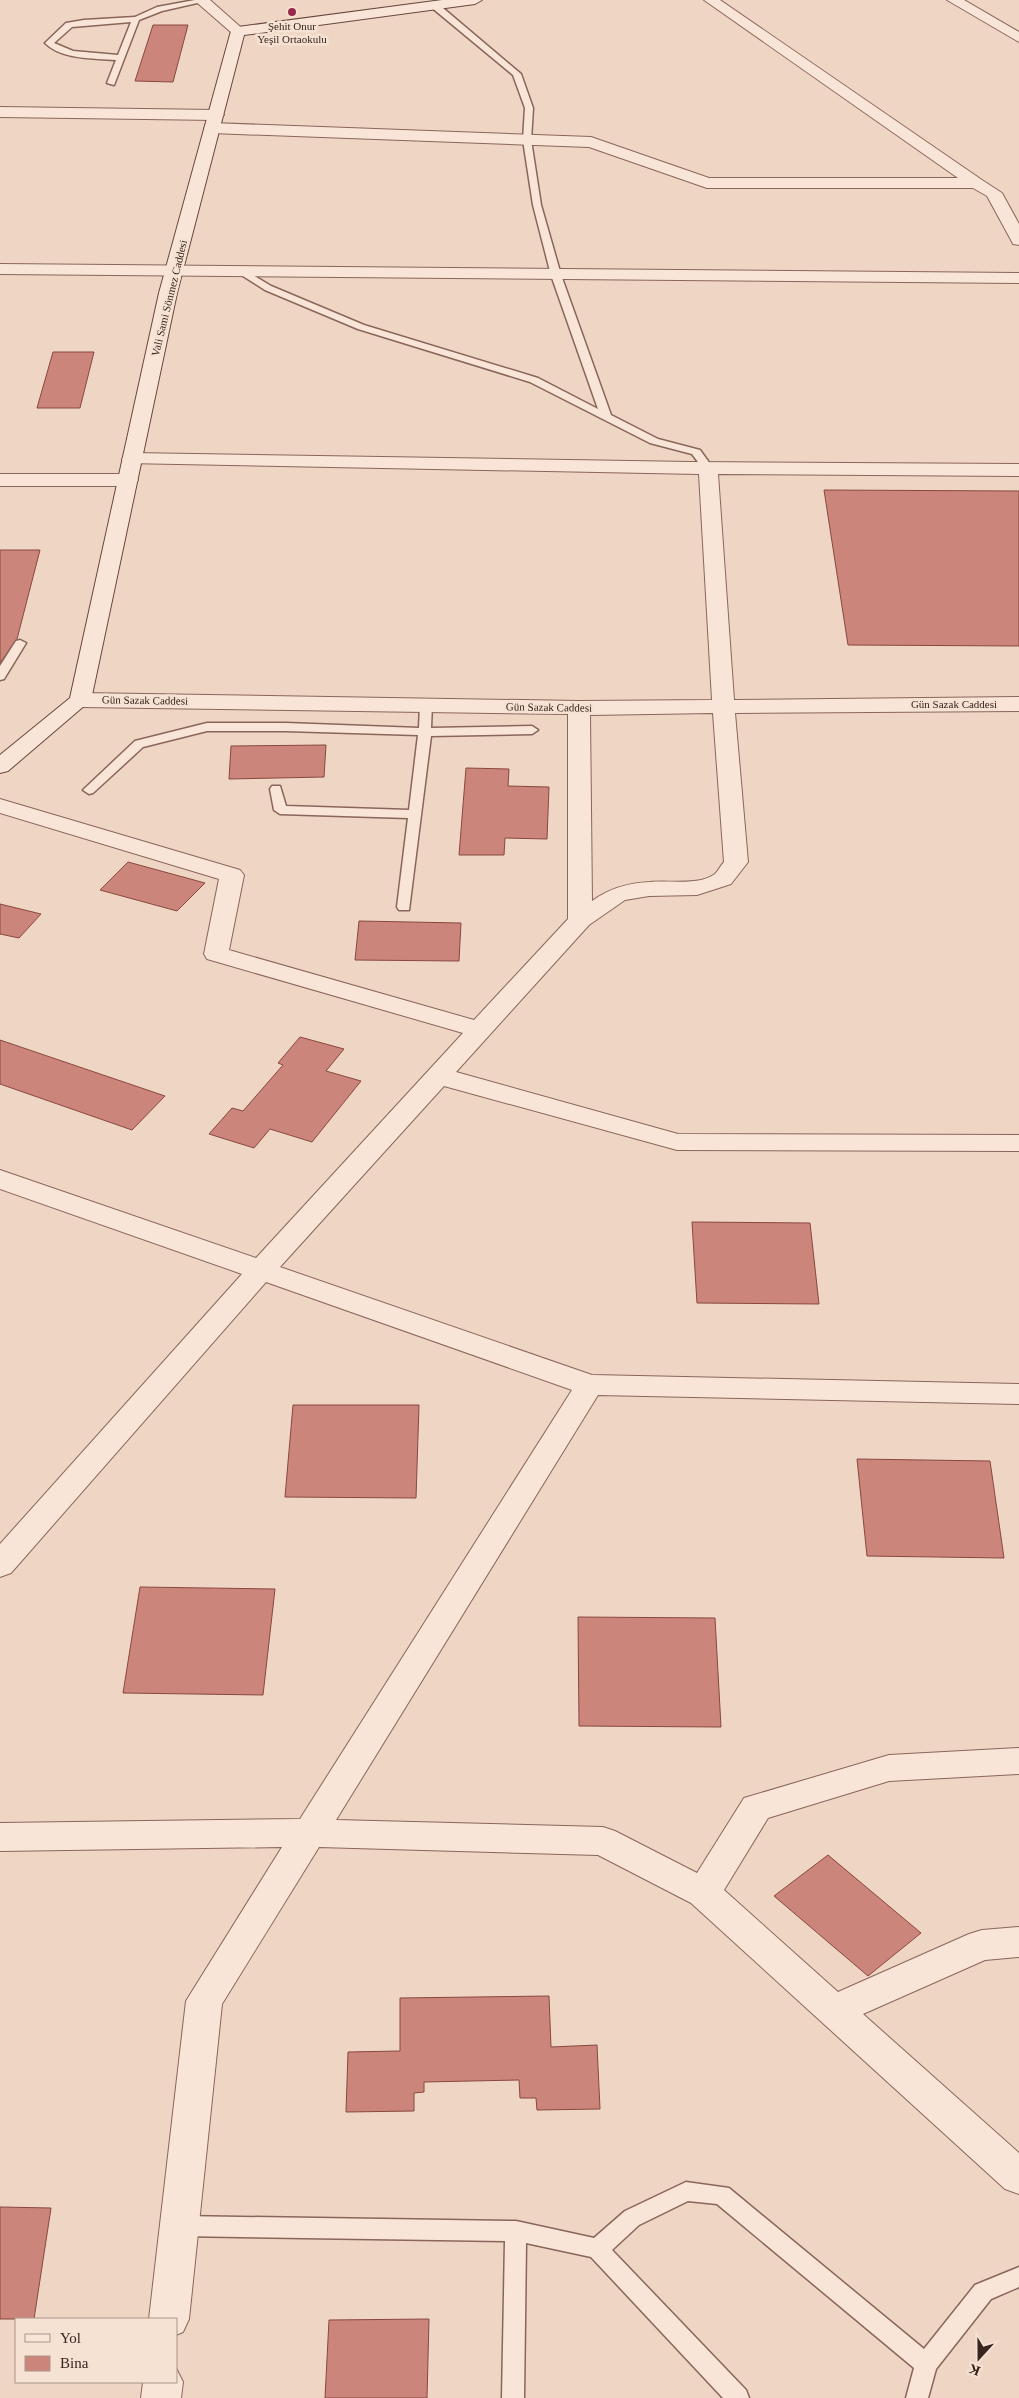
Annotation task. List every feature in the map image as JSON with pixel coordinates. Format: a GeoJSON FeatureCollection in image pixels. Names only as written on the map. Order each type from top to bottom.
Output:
{"type":"FeatureCollection","features":[{"type":"Feature","properties":{"kind":"street"},"geometry":{"type":"LineString","coordinates":[[201,0],[238,31],[476,0]]}},
{"type":"Feature","properties":{"kind":"street"},"geometry":{"type":"LineString","coordinates":[[711,0],[976,183],[994,193],[1011,193]]}},
{"type":"Feature","properties":{"kind":"street"},"geometry":{"type":"LineString","coordinates":[[954,0],[1019,38]]}},
{"type":"Feature","properties":{"kind":"street","name":"Vali Sami Sönmez Caddesi"},"geometry":{"type":"LineString","coordinates":[[80,700],[174,270],[238,31]]}},
{"type":"Feature","properties":{"kind":"street"},"geometry":{"type":"LineString","coordinates":[[0,112],[214,121],[526,140],[591,142],[707,183],[976,183]]}},
{"type":"Feature","properties":{"kind":"street"},"geometry":{"type":"LineString","coordinates":[[994,193],[1019,240]]}},
{"type":"Feature","properties":{"kind":"street"},"geometry":{"type":"LineString","coordinates":[[0,270],[1019,278]]}},
{"type":"Feature","properties":{"kind":"street"},"geometry":{"type":"LineString","coordinates":[[132,459],[708,468],[1019,470]]}},
{"type":"Feature","properties":{"kind":"street"},"geometry":{"type":"LineString","coordinates":[[0,1565],[261,1270],[580,920],[618,894],[649,889],[697,888],[723,879],[736,862],[723,706],[708,468]]}},
{"type":"Feature","properties":{"kind":"street"},"geometry":{"type":"LineString","coordinates":[[0,480],[128,480]]}},
{"type":"Feature","properties":{"kind":"street"},"geometry":{"type":"LineString","coordinates":[[0,766],[80,700]]}},
{"type":"Feature","properties":{"kind":"street","name":"Gün Sazak Caddesi"},"geometry":{"type":"LineString","coordinates":[[80,700],[426,704],[579,708],[1019,704]]}},
{"type":"Feature","properties":{"kind":"street"},"geometry":{"type":"LineString","coordinates":[[579,708],[580,920]]}},
{"type":"Feature","properties":{"kind":"street"},"geometry":{"type":"LineString","coordinates":[[0,806],[232,875],[216,954],[480,1030]]}},
{"type":"Feature","properties":{"kind":"street"},"geometry":{"type":"LineString","coordinates":[[439,1076],[677,1142],[1019,1143]]}},
{"type":"Feature","properties":{"kind":"street"},"geometry":{"type":"LineString","coordinates":[[0,1179],[590,1385],[1019,1394]]}},
{"type":"Feature","properties":{"kind":"street"},"geometry":{"type":"LineString","coordinates":[[169,2318],[204,2001],[590,1385]]}},
{"type":"Feature","properties":{"kind":"street"},"geometry":{"type":"LineString","coordinates":[[703,1893],[756,1808],[889,1768],[1019,1761]]}},
{"type":"Feature","properties":{"kind":"street"},"geometry":{"type":"LineString","coordinates":[[0,1837],[308,1833],[603,1841],[703,1893],[1019,2177]]}},
{"type":"Feature","properties":{"kind":"street"},"geometry":{"type":"LineString","coordinates":[[834,2010],[982,1945],[1019,1942]]}},
{"type":"Feature","properties":{"kind":"street"},"geometry":{"type":"LineString","coordinates":[[161,2398],[163,2383]]}},
{"type":"Feature","properties":{"kind":"lane"},"geometry":{"type":"LineString","coordinates":[[121,58],[74,52],[56,48],[48,43],[68,25],[84,22],[136,19],[160,9],[201,0]]}},
{"type":"Feature","properties":{"kind":"lane"},"geometry":{"type":"LineString","coordinates":[[434,6],[517,74],[529,108],[526,140],[537,205],[556,274],[606,417]]}},
{"type":"Feature","properties":{"kind":"lane"},"geometry":{"type":"LineString","coordinates":[[111,82],[136,19]]}},
{"type":"Feature","properties":{"kind":"lane"},"geometry":{"type":"LineString","coordinates":[[240,271],[268,288],[361,327],[534,380],[654,441],[696,452],[708,468]]}},
{"type":"Feature","properties":{"kind":"lane"},"geometry":{"type":"LineString","coordinates":[[0,676],[20,643]]}},
{"type":"Feature","properties":{"kind":"lane"},"geometry":{"type":"LineString","coordinates":[[404,907],[426,704]]}},
{"type":"Feature","properties":{"kind":"lane"},"geometry":{"type":"LineString","coordinates":[[89,790],[139,744],[207,727],[286,727],[424,732],[532,730]]}},
{"type":"Feature","properties":{"kind":"lane"},"geometry":{"type":"LineString","coordinates":[[276,789],[280,810],[415,814]]}},
{"type":"Feature","properties":{"kind":"lane"},"geometry":{"type":"LineString","coordinates":[[598,2249],[632,2218],[686,2192],[722,2195],[926,2364]]}},
{"type":"Feature","properties":{"kind":"lane"},"geometry":{"type":"LineString","coordinates":[[179,2226],[516,2232],[598,2249],[738,2398]]}},
{"type":"Feature","properties":{"kind":"lane"},"geometry":{"type":"LineString","coordinates":[[513,2398],[516,2232]]}},
{"type":"Feature","properties":{"kind":"lane"},"geometry":{"type":"LineString","coordinates":[[917,2398],[926,2364],[983,2292],[1019,2277]]}},
{"type":"Feature","properties":{"kind":"building"},"geometry":{"type":"Polygon","coordinates":[[[153,25],[188,25],[173,82],[135,81],[153,25]]]}},
{"type":"Feature","properties":{"kind":"building"},"geometry":{"type":"Polygon","coordinates":[[[53,352],[94,352],[80,408],[37,408],[53,352]]]}},
{"type":"Feature","properties":{"kind":"building"},"geometry":{"type":"Polygon","coordinates":[[[824,490],[1019,491],[1019,646],[848,645],[824,490]]]}},
{"type":"Feature","properties":{"kind":"building"},"geometry":{"type":"Polygon","coordinates":[[[0,550],[40,550],[17,639],[0,663],[0,550]]]}},
{"type":"Feature","properties":{"kind":"building"},"geometry":{"type":"Polygon","coordinates":[[[326,745],[324,777],[229,779],[231,746],[326,745]]]}},
{"type":"Feature","properties":{"kind":"building"},"geometry":{"type":"Polygon","coordinates":[[[466,768],[509,769],[508,786],[549,787],[547,839],[505,838],[504,855],[459,855],[466,768]]]}},
{"type":"Feature","properties":{"kind":"building"},"geometry":{"type":"Polygon","coordinates":[[[128,862],[205,883],[177,911],[100,890],[128,862]]]}},
{"type":"Feature","properties":{"kind":"building"},"geometry":{"type":"Polygon","coordinates":[[[0,904],[41,914],[19,938],[0,934],[0,904]]]}},
{"type":"Feature","properties":{"kind":"building"},"geometry":{"type":"Polygon","coordinates":[[[359,921],[461,923],[459,961],[355,960],[359,921]]]}},
{"type":"Feature","properties":{"kind":"building"},"geometry":{"type":"Polygon","coordinates":[[[300,1037],[344,1049],[326,1071],[361,1081],[312,1142],[270,1129],[254,1148],[209,1134],[232,1108],[243,1111],[283,1065],[278,1063],[300,1037]]]}},
{"type":"Feature","properties":{"kind":"building"},"geometry":{"type":"Polygon","coordinates":[[[0,1040],[165,1096],[132,1130],[0,1084],[0,1040]]]}},
{"type":"Feature","properties":{"kind":"building"},"geometry":{"type":"Polygon","coordinates":[[[692,1222],[810,1223],[819,1304],[697,1303],[692,1222]]]}},
{"type":"Feature","properties":{"kind":"building"},"geometry":{"type":"Polygon","coordinates":[[[293,1405],[419,1405],[416,1498],[285,1497],[293,1405]]]}},
{"type":"Feature","properties":{"kind":"building"},"geometry":{"type":"Polygon","coordinates":[[[857,1459],[990,1461],[1004,1558],[867,1556],[857,1459]]]}},
{"type":"Feature","properties":{"kind":"building"},"geometry":{"type":"Polygon","coordinates":[[[140,1587],[275,1589],[263,1695],[123,1693],[140,1587]]]}},
{"type":"Feature","properties":{"kind":"building"},"geometry":{"type":"Polygon","coordinates":[[[578,1617],[715,1618],[721,1727],[579,1726],[578,1617]]]}},
{"type":"Feature","properties":{"kind":"building"},"geometry":{"type":"Polygon","coordinates":[[[828,1855],[921,1933],[868,1976],[774,1896],[828,1855]]]}},
{"type":"Feature","properties":{"kind":"building"},"geometry":{"type":"Polygon","coordinates":[[[549,1996],[551,2047],[597,2045],[600,2109],[537,2110],[536,2098],[520,2098],[519,2080],[424,2082],[424,2092],[414,2093],[414,2111],[346,2112],[348,2052],[400,2051],[400,1998],[549,1996]]]}},
{"type":"Feature","properties":{"kind":"building"},"geometry":{"type":"Polygon","coordinates":[[[0,2207],[51,2208],[34,2318],[0,2319],[0,2207]]]}},
{"type":"Feature","properties":{"kind":"building"},"geometry":{"type":"Polygon","coordinates":[[[429,2319],[427,2398],[325,2398],[329,2320],[429,2319]]]}},
{"type":"Feature","properties":{"kind":"place","name":"Şehit Onur Yeşil Ortaokulu"},"geometry":{"type":"Point","coordinates":[292,12]}}]}
